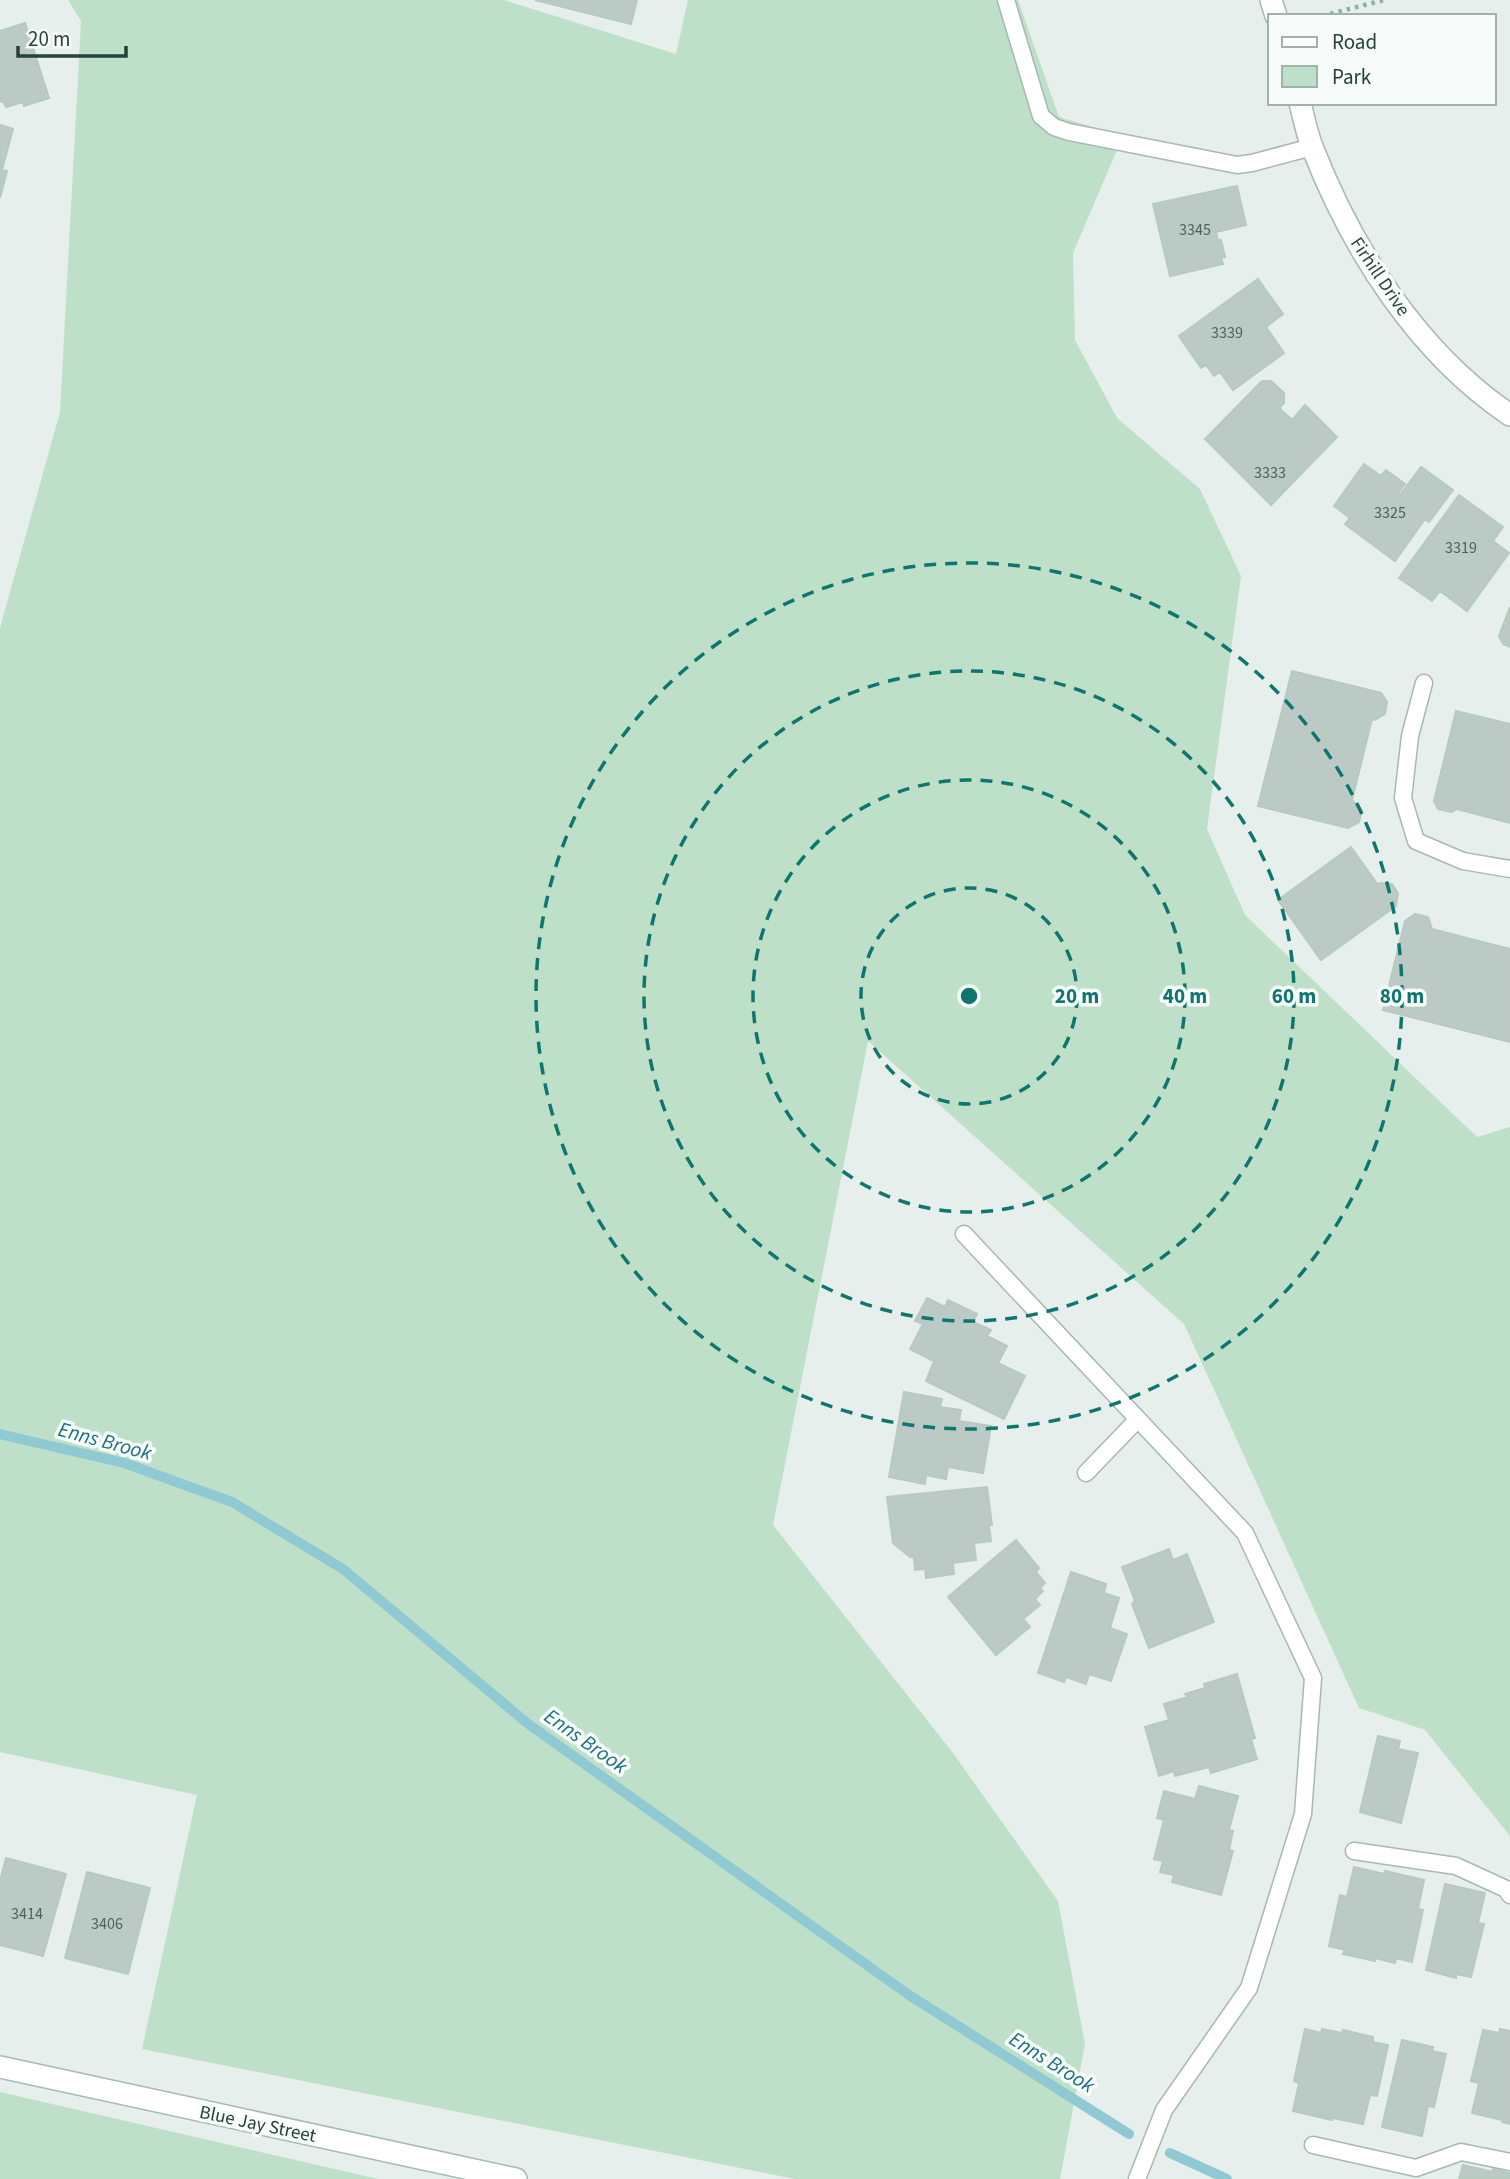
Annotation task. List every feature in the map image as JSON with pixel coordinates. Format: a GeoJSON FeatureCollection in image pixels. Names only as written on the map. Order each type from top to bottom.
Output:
{"type":"FeatureCollection","features":[{"type":"Feature","properties":{"kind":"street","name":"Firhill Drive"},"geometry":{"type":"LineString","coordinates":[[1301,105],[1312,147],[1342,215],[1373,270],[1411,321],[1454,370],[1510,415]]}},
{"type":"Feature","properties":{"kind":"street","name":"Blue Jay Street"},"geometry":{"type":"LineString","coordinates":[[0,2067],[516,2179]]}},
{"type":"Feature","properties":{"kind":"lane"},"geometry":{"type":"LineString","coordinates":[[1006,0],[1041,116],[1054,127],[1237,164],[1252,163],[1312,147]]}},
{"type":"Feature","properties":{"kind":"lane"},"geometry":{"type":"LineString","coordinates":[[1424,683],[1410,736],[1403,798],[1416,841],[1463,861],[1510,869]]}},
{"type":"Feature","properties":{"kind":"lane"},"geometry":{"type":"LineString","coordinates":[[964,1234],[1245,1533],[1313,1678],[1303,1814],[1249,1988],[1164,2110],[1137,2179]]}},
{"type":"Feature","properties":{"kind":"lane"},"geometry":{"type":"LineString","coordinates":[[1086,1473],[1138,1419]]}},
{"type":"Feature","properties":{"kind":"lane"},"geometry":{"type":"LineString","coordinates":[[1354,1851],[1456,1866],[1506,1889],[1510,1895]]}},
{"type":"Feature","properties":{"kind":"lane"},"geometry":{"type":"LineString","coordinates":[[1313,2145],[1416,2168],[1461,2152],[1510,2162]]}},
{"type":"Feature","properties":{"kind":"path"},"geometry":{"type":"LineString","coordinates":[[1330,14],[1384,0]]}},
{"type":"Feature","properties":{"kind":"green space"},"geometry":{"type":"Polygon","coordinates":[[[68,0],[504,0],[676,54],[688,0],[1018,0],[1059,117],[1123,136],[1073,253],[1075,340],[1117,418],[1200,489],[1241,576],[1207,829],[1245,915],[1477,1137],[1510,1127],[1510,1836],[1425,1730],[1359,1708],[1184,1324],[868,1041],[773,1525],[953,1753],[1058,1901],[1085,2044],[1060,2179],[795,2179],[142,2049],[197,1795],[0,1752],[0,628],[60,412],[81,21],[68,0]]]}},
{"type":"Feature","properties":{"kind":"green space"},"geometry":{"type":"Polygon","coordinates":[[[0,2092],[378,2179],[0,2179],[0,2092]]]}},
{"type":"Feature","properties":{"kind":"building"},"geometry":{"type":"Polygon","coordinates":[[[535,0],[637,0],[631,24],[535,0]]]}},
{"type":"Feature","properties":{"kind":"building"},"geometry":{"type":"Polygon","coordinates":[[[25,23],[49,98],[24,106],[23,102],[6,107],[3,101],[0,102],[0,31],[25,23]]]}},
{"type":"Feature","properties":{"kind":"building"},"geometry":{"type":"Polygon","coordinates":[[[0,125],[13,129],[2,170],[7,171],[0,198],[0,125]]]}},
{"type":"Feature","properties":{"kind":"building"},"geometry":{"type":"Polygon","coordinates":[[[1237,186],[1246,225],[1216,232],[1225,257],[1221,258],[1223,264],[1170,276],[1153,204],[1237,186]]]}},
{"type":"Feature","properties":{"kind":"building"},"geometry":{"type":"Polygon","coordinates":[[[1258,279],[1283,314],[1266,327],[1284,353],[1233,390],[1220,372],[1214,376],[1206,365],[1201,368],[1179,336],[1258,279]]]}},
{"type":"Feature","properties":{"kind":"building"},"geometry":{"type":"Polygon","coordinates":[[[1262,381],[1271,381],[1284,393],[1284,403],[1279,408],[1292,420],[1305,405],[1337,437],[1271,505],[1205,439],[1262,381]]]}},
{"type":"Feature","properties":{"kind":"building"},"geometry":{"type":"Polygon","coordinates":[[[1364,464],[1381,476],[1386,470],[1405,484],[1399,492],[1400,495],[1421,467],[1453,490],[1429,522],[1425,519],[1395,561],[1345,524],[1350,518],[1334,506],[1364,464]]]}},
{"type":"Feature","properties":{"kind":"building"},"geometry":{"type":"Polygon","coordinates":[[[1459,495],[1503,527],[1493,541],[1509,553],[1467,611],[1440,591],[1432,601],[1399,578],[1459,495]]]}},
{"type":"Feature","properties":{"kind":"building"},"geometry":{"type":"Polygon","coordinates":[[[1510,607],[1510,647],[1503,644],[1499,636],[1510,607]]]}},
{"type":"Feature","properties":{"kind":"building"},"geometry":{"type":"Polygon","coordinates":[[[1292,671],[1381,693],[1387,702],[1385,714],[1372,719],[1352,800],[1362,811],[1359,822],[1348,828],[1258,806],[1292,671]]]}},
{"type":"Feature","properties":{"kind":"building"},"geometry":{"type":"Polygon","coordinates":[[[1456,711],[1510,724],[1510,823],[1457,809],[1452,812],[1438,809],[1434,801],[1456,711]]]}},
{"type":"Feature","properties":{"kind":"building"},"geometry":{"type":"Polygon","coordinates":[[[1351,847],[1378,885],[1392,884],[1398,893],[1396,906],[1321,960],[1278,900],[1351,847]]]}},
{"type":"Feature","properties":{"kind":"building"},"geometry":{"type":"Polygon","coordinates":[[[1415,914],[1428,917],[1432,929],[1510,949],[1510,1042],[1383,1010],[1405,921],[1415,914]]]}},
{"type":"Feature","properties":{"kind":"building"},"geometry":{"type":"Polygon","coordinates":[[[927,1298],[945,1307],[948,1300],[977,1314],[973,1322],[991,1330],[987,1336],[1007,1346],[998,1363],[1025,1376],[1004,1419],[926,1381],[934,1361],[910,1349],[923,1324],[915,1321],[927,1298]]]}},
{"type":"Feature","properties":{"kind":"building"},"geometry":{"type":"Polygon","coordinates":[[[904,1392],[942,1399],[940,1407],[961,1410],[959,1421],[991,1426],[983,1473],[948,1467],[946,1479],[926,1475],[925,1484],[889,1477],[904,1392]]]}},
{"type":"Feature","properties":{"kind":"building"},"geometry":{"type":"Polygon","coordinates":[[[987,1487],[992,1525],[989,1525],[991,1541],[974,1543],[976,1560],[953,1563],[954,1574],[926,1578],[925,1569],[915,1570],[914,1557],[910,1557],[893,1543],[887,1497],[987,1487]]]}},
{"type":"Feature","properties":{"kind":"building"},"geometry":{"type":"Polygon","coordinates":[[[1016,1540],[1039,1568],[1036,1572],[1045,1583],[1040,1588],[1043,1591],[1035,1599],[1040,1605],[1023,1619],[1030,1627],[996,1655],[948,1597],[1016,1540]]]}},
{"type":"Feature","properties":{"kind":"building"},"geometry":{"type":"Polygon","coordinates":[[[1169,1549],[1173,1560],[1187,1554],[1214,1622],[1149,1648],[1132,1604],[1135,1601],[1122,1567],[1169,1549]]]}},
{"type":"Feature","properties":{"kind":"building"},"geometry":{"type":"Polygon","coordinates":[[[1071,1572],[1106,1584],[1104,1593],[1119,1598],[1110,1628],[1127,1634],[1111,1681],[1089,1674],[1086,1684],[1066,1677],[1064,1682],[1038,1673],[1071,1572]]]}},
{"type":"Feature","properties":{"kind":"building"},"geometry":{"type":"Polygon","coordinates":[[[1237,1674],[1255,1738],[1251,1739],[1257,1759],[1211,1773],[1209,1767],[1175,1776],[1174,1771],[1159,1776],[1145,1727],[1169,1720],[1164,1704],[1188,1697],[1185,1694],[1205,1688],[1204,1684],[1237,1674]]]}},
{"type":"Feature","properties":{"kind":"building"},"geometry":{"type":"Polygon","coordinates":[[[1378,1736],[1400,1741],[1398,1749],[1418,1753],[1401,1823],[1360,1812],[1378,1736]]]}},
{"type":"Feature","properties":{"kind":"building"},"geometry":{"type":"Polygon","coordinates":[[[1199,1786],[1238,1796],[1229,1830],[1233,1831],[1229,1850],[1233,1851],[1221,1895],[1172,1882],[1174,1875],[1160,1872],[1163,1861],[1154,1859],[1164,1820],[1157,1818],[1164,1791],[1195,1799],[1199,1786]]]}},
{"type":"Feature","properties":{"kind":"building"},"geometry":{"type":"Polygon","coordinates":[[[6,1858],[66,1874],[43,1956],[0,1945],[0,1881],[6,1858]]]}},
{"type":"Feature","properties":{"kind":"building"},"geometry":{"type":"Polygon","coordinates":[[[1354,1867],[1424,1880],[1418,1909],[1423,1910],[1412,1962],[1396,1958],[1395,1963],[1375,1958],[1375,1961],[1343,1954],[1345,1950],[1329,1946],[1340,1895],[1347,1897],[1354,1867]]]}},
{"type":"Feature","properties":{"kind":"building"},"geometry":{"type":"Polygon","coordinates":[[[87,1872],[150,1888],[128,1974],[65,1958],[87,1872]]]}},
{"type":"Feature","properties":{"kind":"building"},"geometry":{"type":"Polygon","coordinates":[[[1445,1884],[1485,1893],[1478,1923],[1484,1924],[1471,1977],[1456,1974],[1456,1978],[1426,1970],[1445,1884]]]}},
{"type":"Feature","properties":{"kind":"building"},"geometry":{"type":"Polygon","coordinates":[[[1305,2029],[1321,2033],[1322,2029],[1342,2033],[1343,2030],[1373,2037],[1373,2042],[1388,2045],[1377,2096],[1370,2095],[1363,2124],[1293,2111],[1299,2083],[1294,2081],[1305,2029]]]}},
{"type":"Feature","properties":{"kind":"building"},"geometry":{"type":"Polygon","coordinates":[[[1500,2029],[1510,2031],[1510,2124],[1472,2113],[1479,2083],[1471,2081],[1483,2030],[1499,2033],[1500,2029]]]}},
{"type":"Feature","properties":{"kind":"building"},"geometry":{"type":"Polygon","coordinates":[[[1402,2040],[1433,2047],[1432,2051],[1446,2054],[1434,2107],[1428,2106],[1422,2136],[1382,2127],[1402,2040]]]}},
{"type":"Feature","properties":{"kind":"building"},"geometry":{"type":"Polygon","coordinates":[[[1463,2165],[1510,2173],[1510,2179],[1459,2179],[1463,2165]]]}},
{"type":"Feature","properties":{"kind":"waterway","name":"Enns Brook"},"geometry":{"type":"LineString","coordinates":[[0,1434],[124,1463],[232,1502],[343,1569],[527,1723],[909,1995],[1129,2134]]}},
{"type":"Feature","properties":{"kind":"waterway","name":"Enns Brook"},"geometry":{"type":"LineString","coordinates":[[1170,2153],[1227,2179]]}}]}
